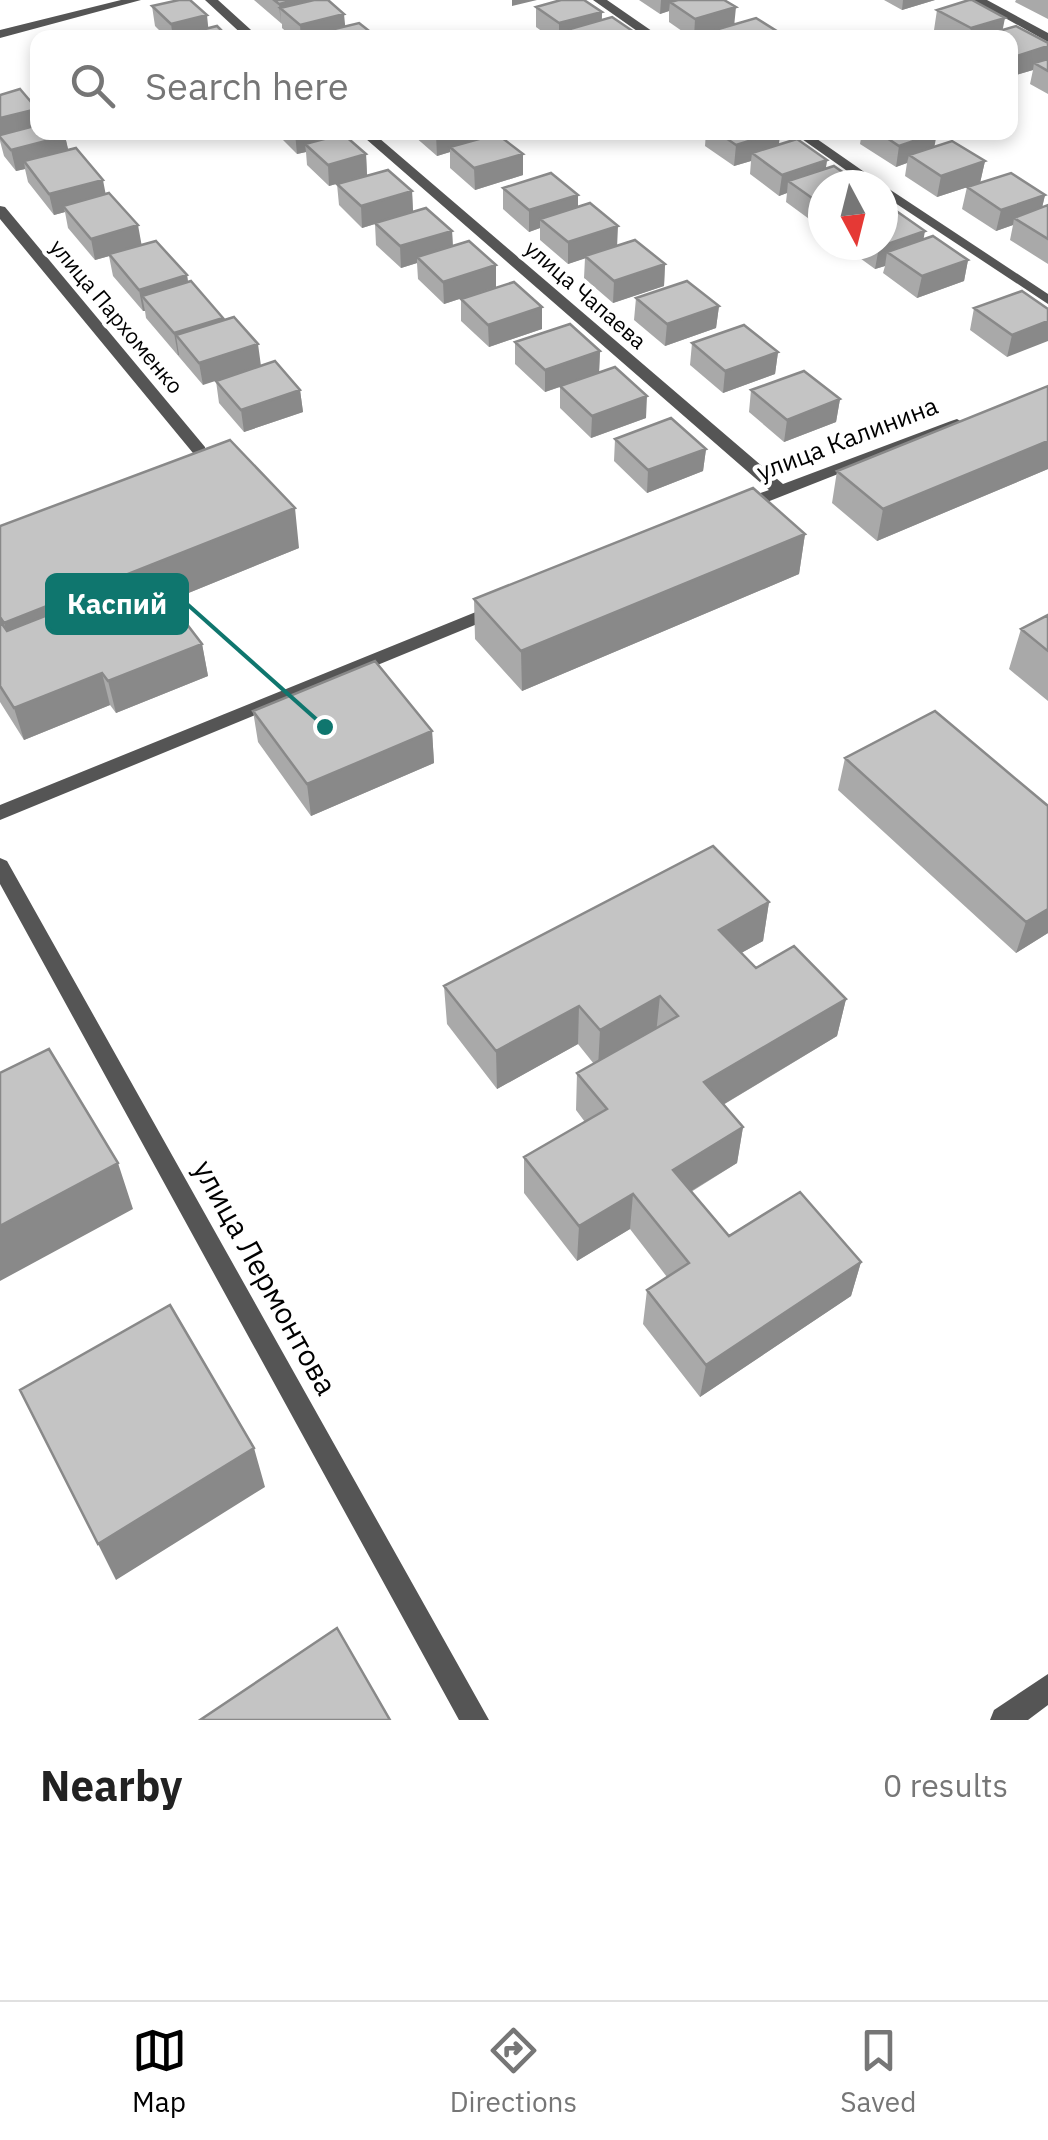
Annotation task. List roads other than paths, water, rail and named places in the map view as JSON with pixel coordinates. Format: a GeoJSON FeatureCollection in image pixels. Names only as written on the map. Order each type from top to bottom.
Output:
{"type":"FeatureCollection","features":[{"type":"Feature","properties":{"kind":"street"},"geometry":{"type":"LineString","coordinates":[[0,34],[135,0]]}},
{"type":"Feature","properties":{"kind":"street"},"geometry":{"type":"LineString","coordinates":[[210,0],[245,30]]}},
{"type":"Feature","properties":{"kind":"street"},"geometry":{"type":"LineString","coordinates":[[600,0],[644,30]]}},
{"type":"Feature","properties":{"kind":"street"},"geometry":{"type":"LineString","coordinates":[[978,0],[1048,38]]}},
{"type":"Feature","properties":{"kind":"street","name":"улица Чапаева"},"geometry":{"type":"LineString","coordinates":[[373,140],[779,490]]}},
{"type":"Feature","properties":{"kind":"street"},"geometry":{"type":"LineString","coordinates":[[810,140],[854,170]]}},
{"type":"Feature","properties":{"kind":"street"},"geometry":{"type":"LineString","coordinates":[[898,199],[1048,300]]}},
{"type":"Feature","properties":{"kind":"street","name":"улица Пархоменко"},"geometry":{"type":"LineString","coordinates":[[0,210],[200,450]]}},
{"type":"Feature","properties":{"kind":"street","name":"улица Калинина"},"geometry":{"type":"LineString","coordinates":[[725,513],[976,416]]}},
{"type":"Feature","properties":{"kind":"street"},"geometry":{"type":"LineString","coordinates":[[0,813],[509,604]]}},
{"type":"Feature","properties":{"kind":"street","name":"улица Лермонтова"},"geometry":{"type":"LineString","coordinates":[[0,866],[476,1720]]}},
{"type":"Feature","properties":{"kind":"street"},"geometry":{"type":"LineString","coordinates":[[1004,1720],[1048,1688]]}},
{"type":"Feature","properties":{"kind":"place","name":"Каспий"},"geometry":{"type":"Point","coordinates":[325,727]}}]}
